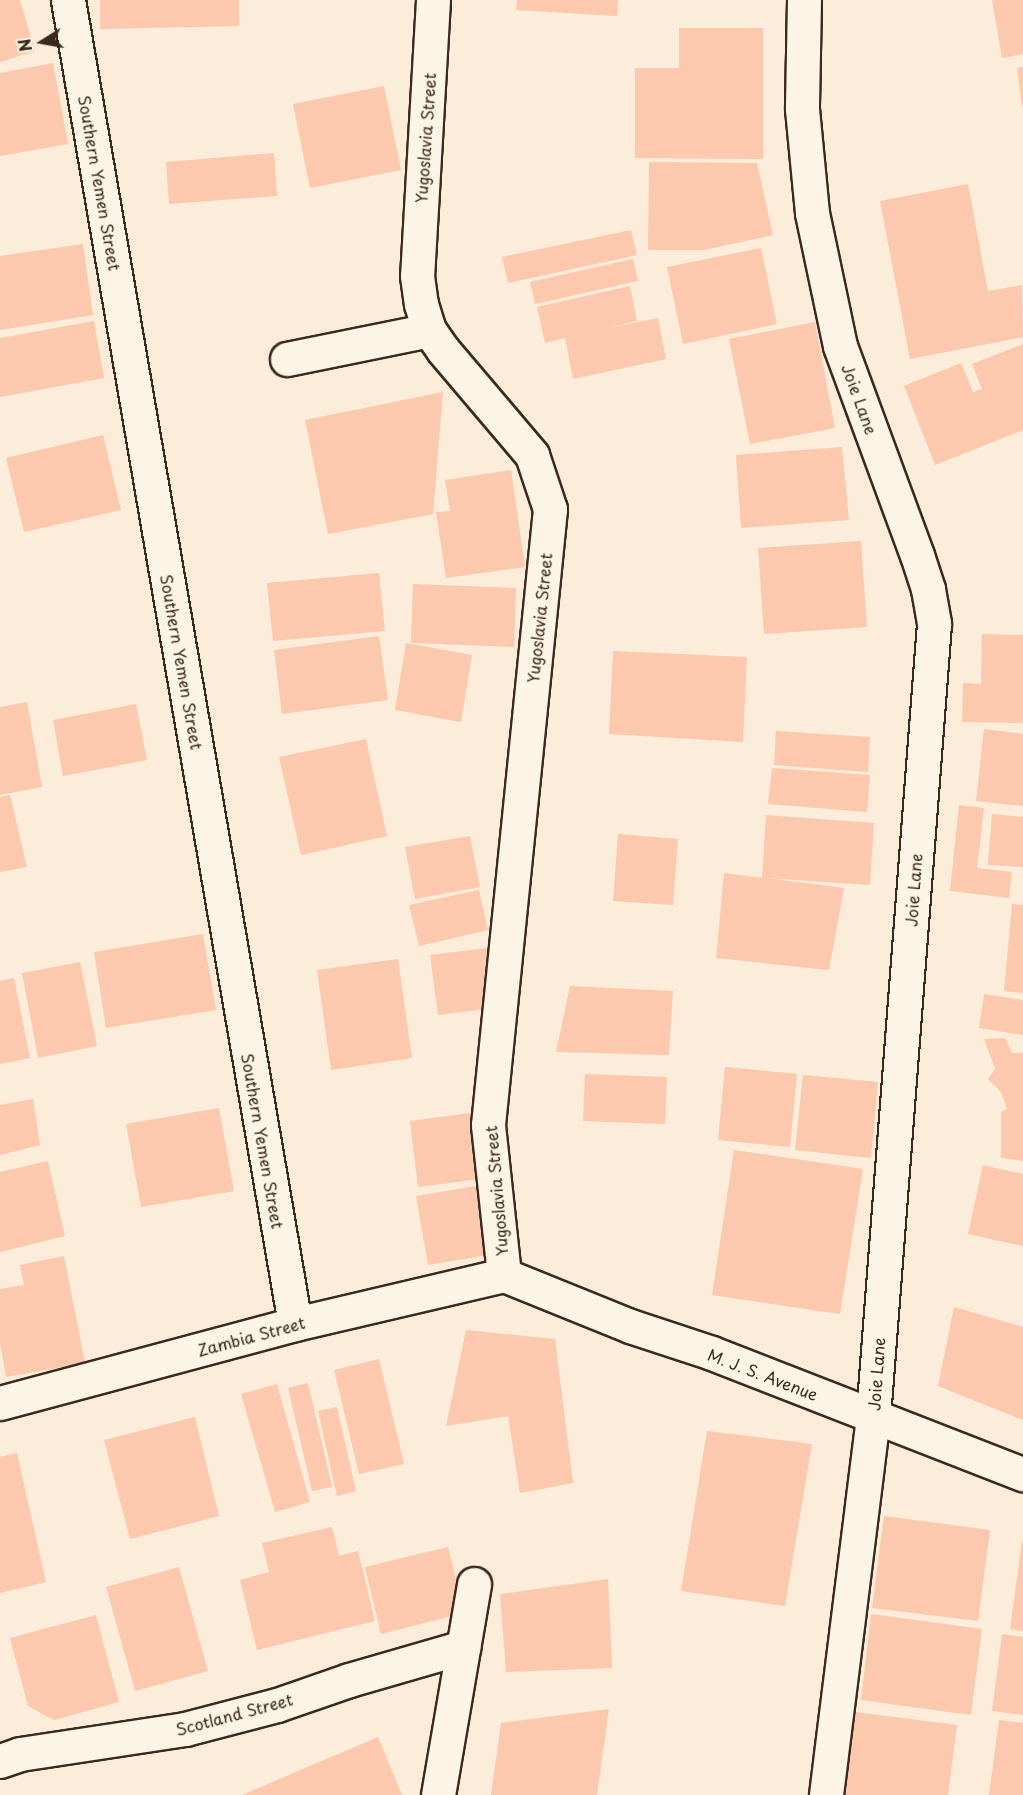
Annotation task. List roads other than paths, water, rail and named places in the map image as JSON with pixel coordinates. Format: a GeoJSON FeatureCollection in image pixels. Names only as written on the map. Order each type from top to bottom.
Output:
{"type":"FeatureCollection","features":[{"type":"Feature","properties":{"kind":"street","name":"Southern Yemen Street"},"geometry":{"type":"LineString","coordinates":[[68,0],[295,1324]]}},
{"type":"Feature","properties":{"kind":"street","name":"Yugoslavia Street"},"geometry":{"type":"LineString","coordinates":[[434,0],[417,276],[421,304],[429,330],[443,350],[532,455],[550,509],[488,1125],[504,1275]]}},
{"type":"Feature","properties":{"kind":"street","name":"Joie Lane"},"geometry":{"type":"LineString","coordinates":[[804,0],[802,109],[812,213],[840,346],[917,555],[928,590],[934,624],[873,1418],[826,1795]]}},
{"type":"Feature","properties":{"kind":"street"},"geometry":{"type":"LineString","coordinates":[[287,358],[429,330]]}},
{"type":"Feature","properties":{"kind":"street","name":"Zambia Street"},"geometry":{"type":"LineString","coordinates":[[0,1403],[295,1324],[504,1275]]}},
{"type":"Feature","properties":{"kind":"street","name":"M. J. S. Avenue"},"geometry":{"type":"LineString","coordinates":[[504,1275],[630,1326],[712,1353],[873,1418],[1023,1474]]}},
{"type":"Feature","properties":{"kind":"street"},"geometry":{"type":"LineString","coordinates":[[438,1795],[474,1584]]}},
{"type":"Feature","properties":{"kind":"street","name":"Scotland Street"},"geometry":{"type":"LineString","coordinates":[[0,1761],[20,1754],[185,1730],[463,1647]]}}]}
